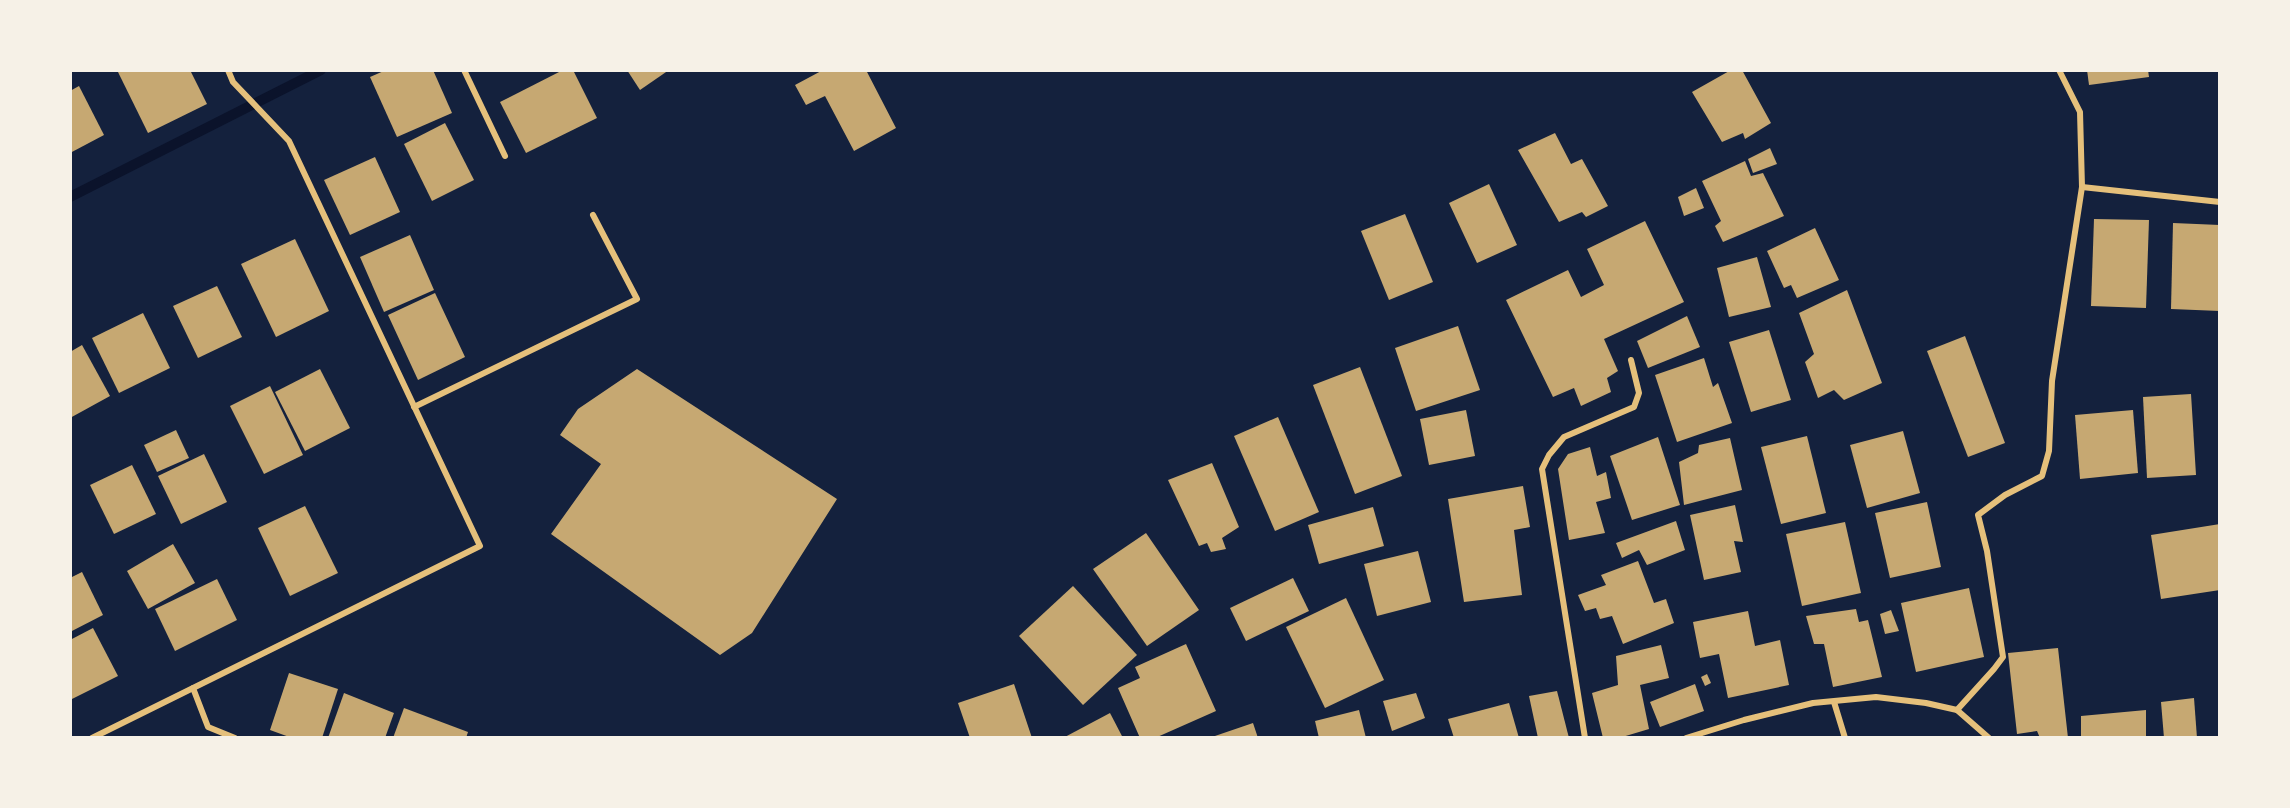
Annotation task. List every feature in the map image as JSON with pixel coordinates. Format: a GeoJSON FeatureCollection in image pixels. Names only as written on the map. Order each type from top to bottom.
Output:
{"type":"FeatureCollection","features":[{"type":"Feature","properties":{"kind":"street"},"geometry":{"type":"LineString","coordinates":[[92,738],[480,546],[289,141],[233,82],[228,70]]}},
{"type":"Feature","properties":{"kind":"street"},"geometry":{"type":"LineString","coordinates":[[464,70],[505,156]]}},
{"type":"Feature","properties":{"kind":"street"},"geometry":{"type":"LineString","coordinates":[[1957,710],[2003,657],[1987,551],[1978,515],[2005,495],[2042,476],[2049,451],[2052,381],[2082,187],[2080,112],[2059,70]]}},
{"type":"Feature","properties":{"kind":"street"},"geometry":{"type":"LineString","coordinates":[[2082,187],[2220,202]]}},
{"type":"Feature","properties":{"kind":"street"},"geometry":{"type":"LineString","coordinates":[[414,407],[637,299],[592,215]]}},
{"type":"Feature","properties":{"kind":"street"},"geometry":{"type":"LineString","coordinates":[[1585,738],[1542,469],[1549,455],[1564,437],[1634,407],[1640,393],[1631,360]]}},
{"type":"Feature","properties":{"kind":"street"},"geometry":{"type":"LineString","coordinates":[[193,688],[208,727],[235,738]]}},
{"type":"Feature","properties":{"kind":"street"},"geometry":{"type":"LineString","coordinates":[[1686,738],[1744,720],[1813,703],[1876,697],[1926,703],[1957,710],[1989,738]]}},
{"type":"Feature","properties":{"kind":"street"},"geometry":{"type":"LineString","coordinates":[[1834,702],[1845,738]]}},
{"type":"Feature","properties":{"kind":"building"},"geometry":{"type":"Polygon","coordinates":[[[117,70],[190,70],[207,104],[148,133],[117,70]]]}},
{"type":"Feature","properties":{"kind":"building"},"geometry":{"type":"Polygon","coordinates":[[[386,70],[433,70],[452,113],[397,137],[370,77],[386,70]]]}},
{"type":"Feature","properties":{"kind":"building"},"geometry":{"type":"Polygon","coordinates":[[[563,70],[573,70],[597,118],[526,153],[500,102],[563,70]]]}},
{"type":"Feature","properties":{"kind":"building"},"geometry":{"type":"Polygon","coordinates":[[[627,70],[669,70],[640,90],[627,70]]]}},
{"type":"Feature","properties":{"kind":"building"},"geometry":{"type":"Polygon","coordinates":[[[823,70],[866,70],[896,128],[854,151],[825,96],[806,105],[795,85],[823,70]]]}},
{"type":"Feature","properties":{"kind":"building"},"geometry":{"type":"Polygon","coordinates":[[[1731,70],[1742,70],[1771,123],[1745,139],[1743,133],[1722,142],[1692,92],[1731,70]]]}},
{"type":"Feature","properties":{"kind":"building"},"geometry":{"type":"Polygon","coordinates":[[[2087,70],[2148,70],[2149,77],[2089,85],[2087,70]]]}},
{"type":"Feature","properties":{"kind":"building"},"geometry":{"type":"Polygon","coordinates":[[[79,86],[104,135],[70,153],[70,91],[79,86]]]}},
{"type":"Feature","properties":{"kind":"building"},"geometry":{"type":"Polygon","coordinates":[[[445,123],[474,180],[432,201],[404,144],[445,123]]]}},
{"type":"Feature","properties":{"kind":"building"},"geometry":{"type":"Polygon","coordinates":[[[1555,133],[1571,164],[1582,159],[1608,206],[1586,217],[1582,212],[1559,222],[1518,150],[1555,133]]]}},
{"type":"Feature","properties":{"kind":"building"},"geometry":{"type":"Polygon","coordinates":[[[1770,148],[1777,164],[1753,173],[1748,159],[1770,148]]]}},
{"type":"Feature","properties":{"kind":"building"},"geometry":{"type":"Polygon","coordinates":[[[375,157],[400,212],[350,235],[324,180],[375,157]]]}},
{"type":"Feature","properties":{"kind":"building"},"geometry":{"type":"Polygon","coordinates":[[[1745,161],[1751,176],[1763,173],[1784,216],[1723,242],[1715,226],[1721,221],[1702,181],[1745,161]]]}},
{"type":"Feature","properties":{"kind":"building"},"geometry":{"type":"Polygon","coordinates":[[[1489,184],[1517,245],[1477,263],[1449,203],[1489,184]]]}},
{"type":"Feature","properties":{"kind":"building"},"geometry":{"type":"Polygon","coordinates":[[[1696,188],[1704,208],[1684,216],[1678,197],[1696,188]]]}},
{"type":"Feature","properties":{"kind":"building"},"geometry":{"type":"Polygon","coordinates":[[[1405,214],[1433,282],[1389,300],[1361,231],[1405,214]]]}},
{"type":"Feature","properties":{"kind":"building"},"geometry":{"type":"Polygon","coordinates":[[[2094,219],[2149,220],[2146,308],[2091,306],[2094,219]]]}},
{"type":"Feature","properties":{"kind":"building"},"geometry":{"type":"Polygon","coordinates":[[[1645,221],[1684,302],[1604,339],[1618,371],[1607,378],[1611,392],[1581,406],[1574,388],[1553,397],[1506,300],[1568,270],[1581,297],[1604,285],[1587,249],[1645,221]]]}},
{"type":"Feature","properties":{"kind":"building"},"geometry":{"type":"Polygon","coordinates":[[[2173,223],[2220,225],[2220,311],[2171,309],[2173,223]]]}},
{"type":"Feature","properties":{"kind":"building"},"geometry":{"type":"Polygon","coordinates":[[[1815,228],[1839,280],[1797,298],[1791,285],[1784,288],[1767,251],[1815,228]]]}},
{"type":"Feature","properties":{"kind":"building"},"geometry":{"type":"Polygon","coordinates":[[[410,235],[434,290],[384,312],[360,257],[410,235]]]}},
{"type":"Feature","properties":{"kind":"building"},"geometry":{"type":"Polygon","coordinates":[[[295,239],[329,311],[276,337],[241,264],[295,239]]]}},
{"type":"Feature","properties":{"kind":"building"},"geometry":{"type":"Polygon","coordinates":[[[1757,257],[1771,307],[1729,317],[1717,268],[1757,257]]]}},
{"type":"Feature","properties":{"kind":"building"},"geometry":{"type":"Polygon","coordinates":[[[217,286],[242,337],[198,358],[173,306],[217,286]]]}},
{"type":"Feature","properties":{"kind":"building"},"geometry":{"type":"Polygon","coordinates":[[[1847,290],[1882,383],[1844,400],[1834,390],[1818,398],[1805,362],[1814,354],[1799,313],[1847,290]]]}},
{"type":"Feature","properties":{"kind":"building"},"geometry":{"type":"Polygon","coordinates":[[[435,293],[465,357],[418,380],[388,315],[435,293]]]}},
{"type":"Feature","properties":{"kind":"building"},"geometry":{"type":"Polygon","coordinates":[[[143,313],[170,368],[119,393],[92,338],[143,313]]]}},
{"type":"Feature","properties":{"kind":"building"},"geometry":{"type":"Polygon","coordinates":[[[1687,316],[1700,347],[1648,368],[1637,341],[1687,316]]]}},
{"type":"Feature","properties":{"kind":"building"},"geometry":{"type":"Polygon","coordinates":[[[1458,326],[1480,390],[1416,411],[1395,348],[1458,326]]]}},
{"type":"Feature","properties":{"kind":"building"},"geometry":{"type":"Polygon","coordinates":[[[1769,330],[1791,400],[1751,412],[1729,342],[1769,330]]]}},
{"type":"Feature","properties":{"kind":"building"},"geometry":{"type":"Polygon","coordinates":[[[1965,336],[2005,443],[1968,457],[1927,351],[1965,336]]]}},
{"type":"Feature","properties":{"kind":"building"},"geometry":{"type":"Polygon","coordinates":[[[82,345],[110,396],[70,418],[70,352],[82,345]]]}},
{"type":"Feature","properties":{"kind":"building"},"geometry":{"type":"Polygon","coordinates":[[[1704,358],[1713,387],[1718,383],[1732,423],[1677,442],[1655,375],[1704,358]]]}},
{"type":"Feature","properties":{"kind":"building"},"geometry":{"type":"Polygon","coordinates":[[[1360,367],[1402,476],[1355,494],[1313,385],[1360,367]]]}},
{"type":"Feature","properties":{"kind":"building"},"geometry":{"type":"Polygon","coordinates":[[[320,369],[350,428],[305,451],[275,392],[320,369]]]}},
{"type":"Feature","properties":{"kind":"building"},"geometry":{"type":"Polygon","coordinates":[[[637,369],[837,499],[752,633],[720,655],[551,534],[601,464],[560,435],[578,409],[637,369]]]}},
{"type":"Feature","properties":{"kind":"building"},"geometry":{"type":"Polygon","coordinates":[[[270,386],[303,455],[264,474],[230,406],[270,386]]]}},
{"type":"Feature","properties":{"kind":"building"},"geometry":{"type":"Polygon","coordinates":[[[2191,394],[2196,475],[2147,478],[2143,397],[2191,394]]]}},
{"type":"Feature","properties":{"kind":"building"},"geometry":{"type":"Polygon","coordinates":[[[1466,410],[1475,456],[1429,465],[1420,419],[1466,410]]]}},
{"type":"Feature","properties":{"kind":"building"},"geometry":{"type":"Polygon","coordinates":[[[2133,410],[2138,473],[2080,479],[2075,415],[2133,410]]]}},
{"type":"Feature","properties":{"kind":"building"},"geometry":{"type":"Polygon","coordinates":[[[1278,417],[1319,512],[1275,531],[1234,436],[1278,417]]]}},
{"type":"Feature","properties":{"kind":"building"},"geometry":{"type":"Polygon","coordinates":[[[176,430],[189,458],[157,472],[144,445],[176,430]]]}},
{"type":"Feature","properties":{"kind":"building"},"geometry":{"type":"Polygon","coordinates":[[[1903,431],[1920,493],[1867,508],[1850,445],[1903,431]]]}},
{"type":"Feature","properties":{"kind":"building"},"geometry":{"type":"Polygon","coordinates":[[[1807,436],[1826,513],[1781,524],[1761,447],[1807,436]]]}},
{"type":"Feature","properties":{"kind":"building"},"geometry":{"type":"Polygon","coordinates":[[[1658,437],[1680,505],[1632,520],[1610,456],[1658,437]]]}},
{"type":"Feature","properties":{"kind":"building"},"geometry":{"type":"Polygon","coordinates":[[[1730,438],[1742,490],[1684,505],[1679,462],[1698,453],[1699,445],[1730,438]]]}},
{"type":"Feature","properties":{"kind":"building"},"geometry":{"type":"Polygon","coordinates":[[[1590,447],[1597,476],[1606,472],[1611,498],[1596,502],[1605,533],[1569,540],[1558,469],[1568,454],[1590,447]]]}},
{"type":"Feature","properties":{"kind":"building"},"geometry":{"type":"Polygon","coordinates":[[[204,454],[227,502],[181,524],[158,476],[204,454]]]}},
{"type":"Feature","properties":{"kind":"building"},"geometry":{"type":"Polygon","coordinates":[[[1212,463],[1239,527],[1222,538],[1226,549],[1211,552],[1207,543],[1199,546],[1168,480],[1212,463]]]}},
{"type":"Feature","properties":{"kind":"building"},"geometry":{"type":"Polygon","coordinates":[[[132,465],[156,514],[114,534],[90,485],[132,465]]]}},
{"type":"Feature","properties":{"kind":"building"},"geometry":{"type":"Polygon","coordinates":[[[1523,486],[1530,527],[1514,530],[1522,595],[1464,602],[1448,499],[1523,486]]]}},
{"type":"Feature","properties":{"kind":"building"},"geometry":{"type":"Polygon","coordinates":[[[1927,502],[1941,567],[1890,578],[1875,513],[1927,502]]]}},
{"type":"Feature","properties":{"kind":"building"},"geometry":{"type":"Polygon","coordinates":[[[1735,505],[1743,542],[1734,541],[1741,572],[1704,580],[1690,515],[1735,505]]]}},
{"type":"Feature","properties":{"kind":"building"},"geometry":{"type":"Polygon","coordinates":[[[305,506],[338,573],[290,596],[258,528],[305,506]]]}},
{"type":"Feature","properties":{"kind":"building"},"geometry":{"type":"Polygon","coordinates":[[[1373,507],[1384,546],[1319,564],[1308,525],[1373,507]]]}},
{"type":"Feature","properties":{"kind":"building"},"geometry":{"type":"Polygon","coordinates":[[[1676,521],[1685,550],[1647,565],[1639,550],[1622,558],[1616,543],[1676,521]]]}},
{"type":"Feature","properties":{"kind":"building"},"geometry":{"type":"Polygon","coordinates":[[[1845,522],[1861,593],[1802,606],[1786,534],[1845,522]]]}},
{"type":"Feature","properties":{"kind":"building"},"geometry":{"type":"Polygon","coordinates":[[[2220,524],[2220,590],[2161,599],[2151,535],[2220,524]]]}},
{"type":"Feature","properties":{"kind":"building"},"geometry":{"type":"Polygon","coordinates":[[[1146,533],[1199,610],[1147,646],[1093,569],[1146,533]]]}},
{"type":"Feature","properties":{"kind":"building"},"geometry":{"type":"Polygon","coordinates":[[[173,544],[195,583],[148,609],[127,571],[173,544]]]}},
{"type":"Feature","properties":{"kind":"building"},"geometry":{"type":"Polygon","coordinates":[[[1418,551],[1431,602],[1377,616],[1364,564],[1418,551]]]}},
{"type":"Feature","properties":{"kind":"building"},"geometry":{"type":"Polygon","coordinates":[[[1638,561],[1654,603],[1666,599],[1674,623],[1623,644],[1612,616],[1600,619],[1596,608],[1585,611],[1578,595],[1606,585],[1601,575],[1638,561]]]}},
{"type":"Feature","properties":{"kind":"building"},"geometry":{"type":"Polygon","coordinates":[[[82,572],[103,615],[70,632],[70,578],[82,572]]]}},
{"type":"Feature","properties":{"kind":"building"},"geometry":{"type":"Polygon","coordinates":[[[1293,578],[1309,611],[1246,641],[1230,608],[1293,578]]]}},
{"type":"Feature","properties":{"kind":"building"},"geometry":{"type":"Polygon","coordinates":[[[217,579],[237,620],[175,651],[155,609],[217,579]]]}},
{"type":"Feature","properties":{"kind":"building"},"geometry":{"type":"Polygon","coordinates":[[[1073,586],[1137,655],[1083,705],[1019,636],[1073,586]]]}},
{"type":"Feature","properties":{"kind":"building"},"geometry":{"type":"Polygon","coordinates":[[[1969,588],[1984,657],[1916,672],[1901,603],[1969,588]]]}},
{"type":"Feature","properties":{"kind":"building"},"geometry":{"type":"Polygon","coordinates":[[[1346,598],[1384,680],[1325,708],[1286,627],[1346,598]]]}},
{"type":"Feature","properties":{"kind":"building"},"geometry":{"type":"Polygon","coordinates":[[[1856,609],[1859,622],[1868,620],[1882,677],[1833,687],[1824,644],[1814,644],[1806,616],[1856,609]]]}},
{"type":"Feature","properties":{"kind":"building"},"geometry":{"type":"Polygon","coordinates":[[[1891,610],[1899,631],[1885,634],[1880,614],[1891,610]]]}},
{"type":"Feature","properties":{"kind":"building"},"geometry":{"type":"Polygon","coordinates":[[[1748,611],[1755,646],[1780,640],[1789,685],[1728,698],[1719,654],[1700,658],[1693,622],[1748,611]]]}},
{"type":"Feature","properties":{"kind":"building"},"geometry":{"type":"Polygon","coordinates":[[[93,628],[118,676],[72,699],[70,695],[70,640],[93,628]]]}},
{"type":"Feature","properties":{"kind":"building"},"geometry":{"type":"Polygon","coordinates":[[[1186,644],[1216,711],[1155,738],[1140,738],[1118,688],[1140,678],[1135,667],[1186,644]]]}},
{"type":"Feature","properties":{"kind":"building"},"geometry":{"type":"Polygon","coordinates":[[[1661,645],[1669,678],[1640,685],[1649,729],[1619,738],[1603,738],[1592,693],[1618,685],[1616,656],[1661,645]]]}},
{"type":"Feature","properties":{"kind":"building"},"geometry":{"type":"Polygon","coordinates":[[[2058,648],[2068,738],[2040,738],[2037,731],[2017,734],[2008,653],[2058,648]]]}},
{"type":"Feature","properties":{"kind":"building"},"geometry":{"type":"Polygon","coordinates":[[[289,673],[338,689],[322,738],[292,738],[270,730],[289,673]]]}},
{"type":"Feature","properties":{"kind":"building"},"geometry":{"type":"Polygon","coordinates":[[[1707,674],[1711,683],[1705,686],[1701,677],[1707,674]]]}},
{"type":"Feature","properties":{"kind":"building"},"geometry":{"type":"Polygon","coordinates":[[[1014,684],[1032,738],[970,738],[958,703],[1014,684]]]}},
{"type":"Feature","properties":{"kind":"building"},"geometry":{"type":"Polygon","coordinates":[[[1695,684],[1704,711],[1660,727],[1650,702],[1695,684]]]}},
{"type":"Feature","properties":{"kind":"building"},"geometry":{"type":"Polygon","coordinates":[[[1557,691],[1569,738],[1538,738],[1529,696],[1557,691]]]}},
{"type":"Feature","properties":{"kind":"building"},"geometry":{"type":"Polygon","coordinates":[[[344,693],[394,713],[385,738],[328,738],[344,693]]]}},
{"type":"Feature","properties":{"kind":"building"},"geometry":{"type":"Polygon","coordinates":[[[1416,693],[1425,718],[1392,731],[1383,701],[1416,693]]]}},
{"type":"Feature","properties":{"kind":"building"},"geometry":{"type":"Polygon","coordinates":[[[2194,698],[2197,738],[2164,738],[2161,702],[2194,698]]]}},
{"type":"Feature","properties":{"kind":"building"},"geometry":{"type":"Polygon","coordinates":[[[1509,703],[1519,738],[1454,738],[1448,719],[1509,703]]]}},
{"type":"Feature","properties":{"kind":"building"},"geometry":{"type":"Polygon","coordinates":[[[404,708],[468,732],[466,738],[393,738],[404,708]]]}},
{"type":"Feature","properties":{"kind":"building"},"geometry":{"type":"Polygon","coordinates":[[[1359,710],[1366,738],[1319,738],[1315,721],[1359,710]]]}},
{"type":"Feature","properties":{"kind":"building"},"geometry":{"type":"Polygon","coordinates":[[[2146,710],[2146,738],[2081,738],[2081,716],[2146,710]]]}},
{"type":"Feature","properties":{"kind":"building"},"geometry":{"type":"Polygon","coordinates":[[[1110,713],[1123,738],[1063,738],[1110,713]]]}},
{"type":"Feature","properties":{"kind":"building"},"geometry":{"type":"Polygon","coordinates":[[[1253,723],[1258,738],[1212,738],[1212,737],[1253,723]]]}},
{"type":"Feature","properties":{"kind":"waterway"},"geometry":{"type":"LineString","coordinates":[[70,197],[321,70]]}}]}
